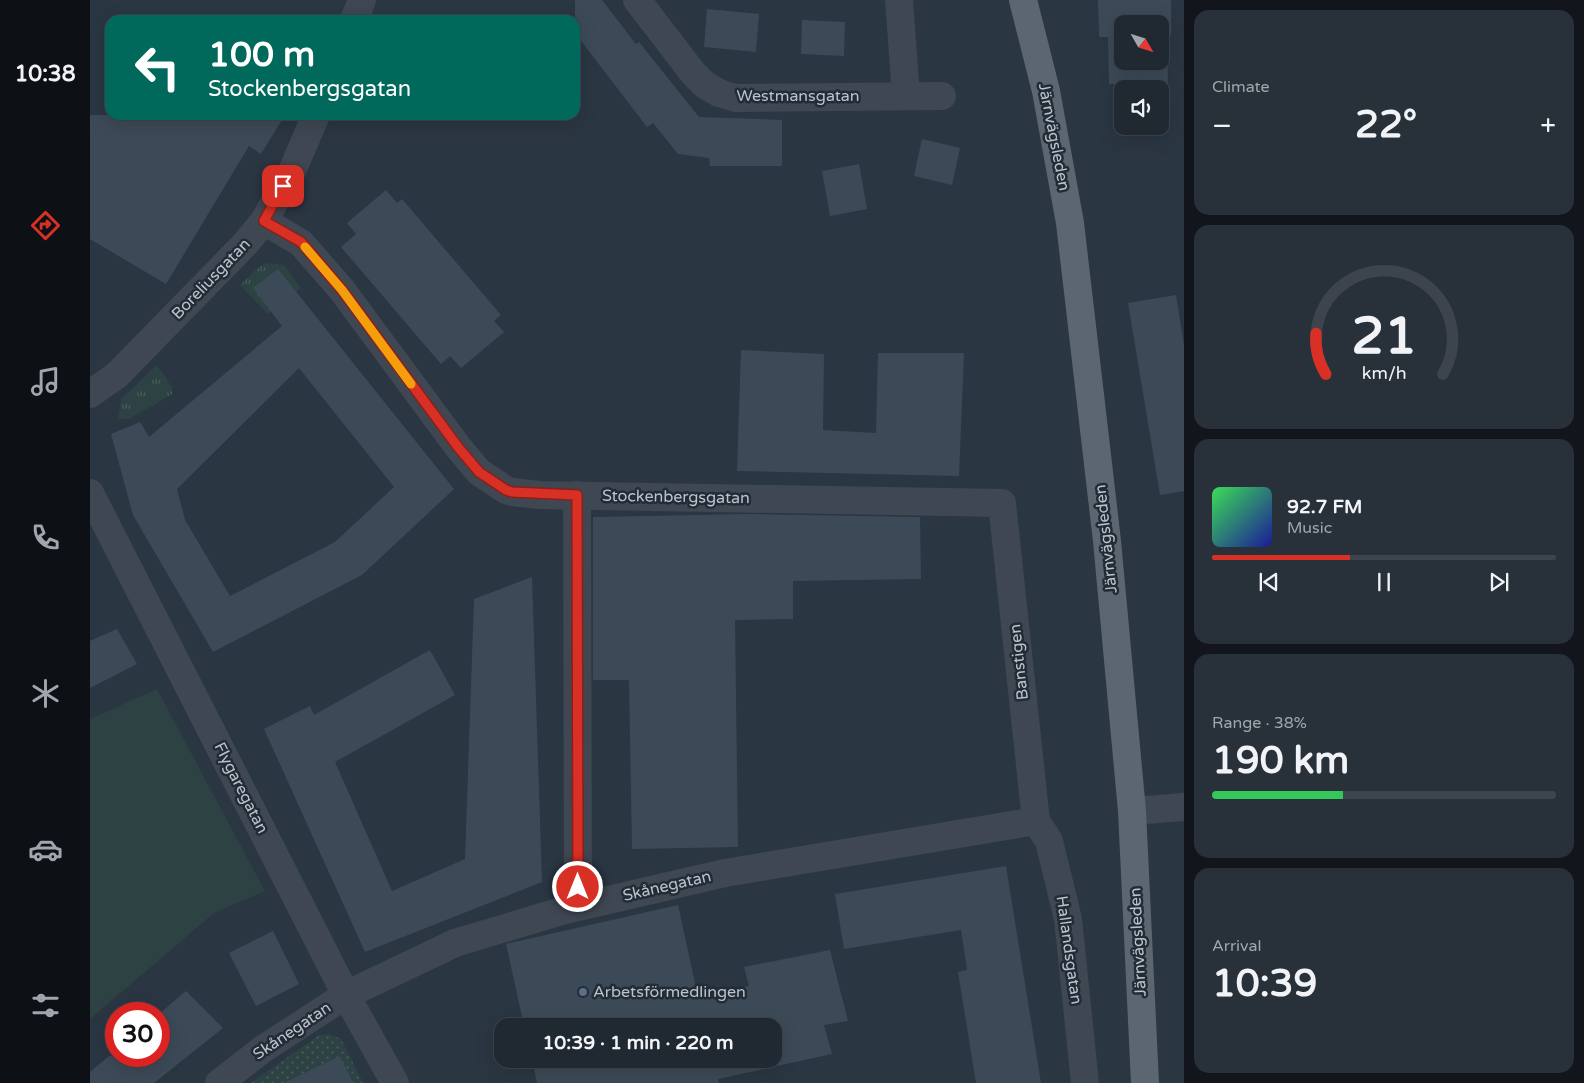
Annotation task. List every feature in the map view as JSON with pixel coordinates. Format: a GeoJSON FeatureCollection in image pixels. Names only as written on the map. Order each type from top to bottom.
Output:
{"type":"FeatureCollection","features":[{"type":"Feature","properties":{"kind":"main road","name":"Järnvägsleden"},"geometry":{"type":"LineString","coordinates":[[1023,0],[1046,91],[1070,223],[1107,541],[1132,811],[1145,1083]]}},
{"type":"Feature","properties":{"kind":"street"},"geometry":{"type":"LineString","coordinates":[[356,15],[362,0]]}},
{"type":"Feature","properties":{"kind":"street","name":"Westmansgatan"},"geometry":{"type":"LineString","coordinates":[[637,0],[694,73],[705,85],[719,93],[735,98],[942,96]]}},
{"type":"Feature","properties":{"kind":"street"},"geometry":{"type":"LineString","coordinates":[[899,0],[906,96]]}},
{"type":"Feature","properties":{"kind":"street","name":"Boreliusgatan"},"geometry":{"type":"LineString","coordinates":[[90,394],[117,375],[232,259],[264,221],[293,169],[314,120]]}},
{"type":"Feature","properties":{"kind":"street","name":"Stockenbergsgatan"},"geometry":{"type":"LineString","coordinates":[[264,221],[301,242],[342,290],[458,447],[479,472],[506,490],[512,492],[577,495],[1002,503]]}},
{"type":"Feature","properties":{"kind":"street","name":"Flygaregatan"},"geometry":{"type":"LineString","coordinates":[[90,493],[346,994],[395,1083]]}},
{"type":"Feature","properties":{"kind":"street"},"geometry":{"type":"LineString","coordinates":[[577,495],[578,907]]}},
{"type":"Feature","properties":{"kind":"street","name":"Banstigen"},"geometry":{"type":"LineString","coordinates":[[1002,503],[1036,821]]}},
{"type":"Feature","properties":{"kind":"street"},"geometry":{"type":"LineString","coordinates":[[1132,811],[1184,808]]}},
{"type":"Feature","properties":{"kind":"street","name":"Skånegatan"},"geometry":{"type":"LineString","coordinates":[[219,1083],[263,1049],[346,994],[455,943],[578,907],[725,873],[1036,821]]}},
{"type":"Feature","properties":{"kind":"street","name":"Hallandsgatan"},"geometry":{"type":"LineString","coordinates":[[1036,821],[1049,841],[1068,920],[1085,1083]]}},
{"type":"Feature","properties":{"kind":"green space"},"geometry":{"type":"Polygon","coordinates":[[[269,263],[284,265],[301,288],[268,314],[240,285],[257,269],[269,263]]]}},
{"type":"Feature","properties":{"kind":"green space"},"geometry":{"type":"Polygon","coordinates":[[[157,365],[172,387],[172,394],[129,419],[118,419],[121,399],[157,365]]]}},
{"type":"Feature","properties":{"kind":"green space"},"geometry":{"type":"Polygon","coordinates":[[[157,689],[265,891],[214,913],[110,1002],[105,1002],[105,1006],[90,1019],[90,719],[157,689]]]}},
{"type":"Feature","properties":{"kind":"green space"},"geometry":{"type":"Polygon","coordinates":[[[329,1034],[341,1039],[363,1083],[251,1083],[319,1035],[329,1034]]]}},
{"type":"Feature","properties":{"kind":"building"},"geometry":{"type":"Polygon","coordinates":[[[575,0],[602,0],[636,44],[639,42],[699,117],[782,120],[782,166],[710,166],[709,158],[678,154],[653,123],[647,127],[580,40],[580,15],[575,15],[575,0]]]}},
{"type":"Feature","properties":{"kind":"building"},"geometry":{"type":"Polygon","coordinates":[[[1098,0],[1171,0],[1171,35],[1169,35],[1169,15],[1114,15],[1114,70],[1168,70],[1168,80],[1114,80],[1114,84],[1109,84],[1108,37],[1099,37],[1098,0]]]}},
{"type":"Feature","properties":{"kind":"building"},"geometry":{"type":"Polygon","coordinates":[[[707,9],[759,14],[756,52],[704,47],[707,9]]]}},
{"type":"Feature","properties":{"kind":"building"},"geometry":{"type":"Polygon","coordinates":[[[802,20],[845,22],[844,56],[801,54],[802,20]]]}},
{"type":"Feature","properties":{"kind":"building"},"geometry":{"type":"Polygon","coordinates":[[[90,115],[105,115],[105,120],[282,120],[261,154],[249,146],[166,284],[90,239],[90,115]]]}},
{"type":"Feature","properties":{"kind":"building"},"geometry":{"type":"Polygon","coordinates":[[[922,139],[960,148],[952,185],[914,176],[922,139]]]}},
{"type":"Feature","properties":{"kind":"building"},"geometry":{"type":"Polygon","coordinates":[[[859,164],[867,209],[830,216],[822,171],[859,164]]]}},
{"type":"Feature","properties":{"kind":"building"},"geometry":{"type":"Polygon","coordinates":[[[386,190],[397,203],[402,199],[501,315],[494,321],[504,332],[461,368],[450,356],[441,364],[341,247],[356,234],[347,223],[386,190]]]}},
{"type":"Feature","properties":{"kind":"building"},"geometry":{"type":"Polygon","coordinates":[[[278,269],[454,489],[362,575],[213,652],[133,515],[111,434],[140,422],[149,437],[282,326],[253,288],[278,269]],[[299,368],[177,489],[185,520],[230,596],[335,542],[394,487],[299,368]]]}},
{"type":"Feature","properties":{"kind":"building"},"geometry":{"type":"Polygon","coordinates":[[[1176,295],[1184,345],[1184,491],[1160,495],[1128,303],[1176,295]]]}},
{"type":"Feature","properties":{"kind":"building"},"geometry":{"type":"Polygon","coordinates":[[[741,350],[824,354],[823,430],[876,433],[878,353],[964,353],[959,476],[737,471],[741,350]]]}},
{"type":"Feature","properties":{"kind":"building"},"geometry":{"type":"Polygon","coordinates":[[[750,514],[920,517],[921,579],[793,581],[793,619],[735,620],[738,847],[632,849],[629,680],[593,680],[593,517],[750,514]]]}},
{"type":"Feature","properties":{"kind":"building"},"geometry":{"type":"Polygon","coordinates":[[[532,577],[542,882],[365,952],[264,729],[310,706],[314,715],[430,650],[455,695],[335,762],[392,891],[465,859],[474,599],[532,577]]]}},
{"type":"Feature","properties":{"kind":"building"},"geometry":{"type":"Polygon","coordinates":[[[117,629],[137,664],[90,688],[90,641],[117,629]]]}},
{"type":"Feature","properties":{"kind":"building"},"geometry":{"type":"Polygon","coordinates":[[[1006,866],[1041,1083],[976,1083],[958,972],[967,970],[961,930],[844,949],[835,894],[1006,866]]]}},
{"type":"Feature","properties":{"kind":"building","name":"Arbetsförmedlingen"},"geometry":{"type":"Polygon","coordinates":[[[678,905],[698,997],[749,986],[744,967],[830,950],[848,1021],[824,1025],[832,1054],[782,1065],[782,1018],[522,1018],[506,944],[678,905]]]}},
{"type":"Feature","properties":{"kind":"building"},"geometry":{"type":"Polygon","coordinates":[[[273,931],[299,984],[256,1006],[229,953],[273,931]]]}},
{"type":"Feature","properties":{"kind":"building"},"geometry":{"type":"Polygon","coordinates":[[[186,991],[223,1028],[154,1083],[90,1083],[90,1072],[105,1059],[105,1067],[170,1067],[170,1005],[186,991]]]}},
{"type":"Feature","properties":{"kind":"building"},"geometry":{"type":"Polygon","coordinates":[[[340,1056],[353,1083],[284,1083],[340,1056]]]}},
{"type":"Feature","properties":{"kind":"building","name":"Arbetsförmedlingen"},"geometry":{"type":"Polygon","coordinates":[[[534,1068],[768,1068],[718,1079],[719,1083],[537,1083],[534,1068]]]}},
{"type":"Feature","properties":{"kind":"slow traffic"},"geometry":{"type":"LineString","coordinates":[[305,247],[342,290],[411,384]]}},
{"type":"Feature","properties":{"kind":"place","name":"Arbetsförmedlingen"},"geometry":{"type":"Point","coordinates":[583,992]}},
{"type":"Feature","properties":{"kind":"route"},"geometry":{"type":"LineString","coordinates":[[283,186],[264,221],[301,242],[342,290],[458,447],[479,472],[512,492],[539,495],[577,495],[578,887]]}}]}
